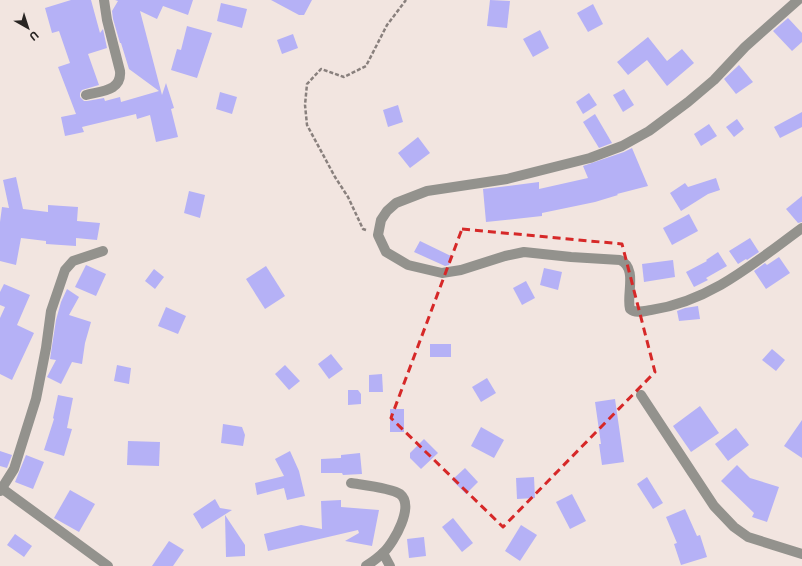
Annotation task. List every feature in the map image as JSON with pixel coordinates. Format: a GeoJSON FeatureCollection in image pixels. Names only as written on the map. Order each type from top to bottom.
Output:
{"type":"FeatureCollection","features":[{"type":"Feature","properties":{"kind":"street"},"geometry":{"type":"LineString","coordinates":[[86,95],[110,89],[117,84],[120,79],[120,71],[107,20],[104,0]]}},
{"type":"Feature","properties":{"kind":"street"},"geometry":{"type":"LineString","coordinates":[[798,0],[745,47],[714,80],[688,102],[622,146],[590,158],[507,179],[415,194],[396,203],[387,211],[381,220],[378,235],[386,252],[408,265],[442,273],[461,270],[505,256],[524,252],[620,260],[623,261],[628,270],[631,283],[629,300],[630,309],[632,311],[641,312],[660,308],[705,294],[739,275],[802,228]]}},
{"type":"Feature","properties":{"kind":"street"},"geometry":{"type":"LineString","coordinates":[[103,251],[73,261],[65,270],[51,312],[36,399],[14,469],[1,489],[108,566]]}},
{"type":"Feature","properties":{"kind":"street"},"geometry":{"type":"LineString","coordinates":[[641,395],[714,506],[734,527],[748,537],[802,554]]}},
{"type":"Feature","properties":{"kind":"street"},"geometry":{"type":"LineString","coordinates":[[351,483],[393,490],[399,493],[404,499],[405,513],[399,529],[383,553],[366,566]]}},
{"type":"Feature","properties":{"kind":"street"},"geometry":{"type":"LineString","coordinates":[[383,553],[390,566]]}},
{"type":"Feature","properties":{"kind":"path"},"geometry":{"type":"LineString","coordinates":[[378,235],[363,229],[348,197],[335,177],[308,125],[305,105],[307,84],[321,69],[344,77],[366,66],[387,25],[406,0]]}},
{"type":"Feature","properties":{"kind":"highlighted area"},"geometry":{"type":"Polygon","coordinates":[[[462,229],[622,244],[655,372],[503,527],[391,418],[462,229]]]}},
{"type":"Feature","properties":{"kind":"building"},"geometry":{"type":"Polygon","coordinates":[[[71,0],[91,0],[100,33],[103,29],[107,48],[88,54],[99,85],[82,90],[80,97],[84,101],[104,98],[105,101],[120,97],[121,102],[159,91],[129,69],[113,19],[112,11],[118,1],[115,0],[193,0],[188,15],[163,6],[157,19],[140,11],[162,95],[166,83],[174,108],[171,109],[178,137],[156,142],[150,115],[137,119],[136,114],[82,127],[84,132],[65,136],[61,117],[76,114],[58,67],[70,63],[59,31],[52,33],[45,8],[71,0]]]}},
{"type":"Feature","properties":{"kind":"building"},"geometry":{"type":"Polygon","coordinates":[[[271,0],[312,0],[304,15],[299,15],[271,0]]]}},
{"type":"Feature","properties":{"kind":"building"},"geometry":{"type":"Polygon","coordinates":[[[490,0],[510,1],[507,28],[487,26],[490,0]]]}},
{"type":"Feature","properties":{"kind":"building"},"geometry":{"type":"Polygon","coordinates":[[[221,3],[247,9],[242,28],[217,21],[221,3]]]}},
{"type":"Feature","properties":{"kind":"building"},"geometry":{"type":"Polygon","coordinates":[[[593,4],[603,24],[588,32],[577,13],[593,4]]]}},
{"type":"Feature","properties":{"kind":"building"},"geometry":{"type":"Polygon","coordinates":[[[788,18],[802,33],[802,42],[792,51],[773,31],[788,18]]]}},
{"type":"Feature","properties":{"kind":"building"},"geometry":{"type":"Polygon","coordinates":[[[187,26],[212,33],[197,78],[171,70],[177,49],[181,50],[187,26]]]}},
{"type":"Feature","properties":{"kind":"building"},"geometry":{"type":"Polygon","coordinates":[[[540,30],[549,48],[533,57],[523,39],[540,30]]]}},
{"type":"Feature","properties":{"kind":"building"},"geometry":{"type":"Polygon","coordinates":[[[293,34],[298,48],[282,54],[277,40],[293,34]]]}},
{"type":"Feature","properties":{"kind":"building"},"geometry":{"type":"Polygon","coordinates":[[[648,37],[667,61],[682,49],[694,63],[667,86],[647,60],[628,75],[617,62],[648,37]]]}},
{"type":"Feature","properties":{"kind":"building"},"geometry":{"type":"Polygon","coordinates":[[[739,65],[753,82],[736,94],[724,79],[739,65]]]}},
{"type":"Feature","properties":{"kind":"building"},"geometry":{"type":"Polygon","coordinates":[[[624,89],[634,105],[623,112],[613,95],[624,89]]]}},
{"type":"Feature","properties":{"kind":"building"},"geometry":{"type":"Polygon","coordinates":[[[220,92],[237,97],[232,114],[216,109],[220,92]]]}},
{"type":"Feature","properties":{"kind":"building"},"geometry":{"type":"Polygon","coordinates":[[[589,93],[597,105],[583,114],[576,102],[589,93]]]}},
{"type":"Feature","properties":{"kind":"building"},"geometry":{"type":"Polygon","coordinates":[[[398,105],[403,122],[388,127],[383,110],[398,105]]]}},
{"type":"Feature","properties":{"kind":"building"},"geometry":{"type":"Polygon","coordinates":[[[802,112],[802,127],[780,138],[774,127],[802,112]]]}},
{"type":"Feature","properties":{"kind":"building"},"geometry":{"type":"Polygon","coordinates":[[[595,114],[612,143],[599,148],[583,122],[595,114]]]}},
{"type":"Feature","properties":{"kind":"building"},"geometry":{"type":"Polygon","coordinates":[[[737,119],[744,129],[734,137],[726,127],[737,119]]]}},
{"type":"Feature","properties":{"kind":"building"},"geometry":{"type":"Polygon","coordinates":[[[709,124],[717,136],[701,146],[694,134],[709,124]]]}},
{"type":"Feature","properties":{"kind":"building"},"geometry":{"type":"Polygon","coordinates":[[[418,137],[430,153],[410,168],[398,153],[418,137]]]}},
{"type":"Feature","properties":{"kind":"building"},"geometry":{"type":"Polygon","coordinates":[[[632,148],[648,186],[617,194],[618,195],[595,202],[542,213],[542,216],[486,222],[483,189],[539,182],[539,189],[588,178],[583,166],[632,148]]]}},
{"type":"Feature","properties":{"kind":"building"},"geometry":{"type":"Polygon","coordinates":[[[16,177],[23,209],[48,212],[48,205],[78,207],[77,221],[100,223],[97,240],[76,238],[76,246],[46,244],[46,241],[21,238],[16,265],[0,261],[0,222],[2,207],[9,208],[3,180],[16,177]]]}},
{"type":"Feature","properties":{"kind":"building"},"geometry":{"type":"Polygon","coordinates":[[[716,178],[720,190],[708,194],[681,211],[670,193],[685,183],[688,187],[716,178]]]}},
{"type":"Feature","properties":{"kind":"building"},"geometry":{"type":"Polygon","coordinates":[[[189,191],[205,195],[200,218],[184,213],[189,191]]]}},
{"type":"Feature","properties":{"kind":"building"},"geometry":{"type":"Polygon","coordinates":[[[802,196],[802,222],[798,223],[786,209],[802,196]]]}},
{"type":"Feature","properties":{"kind":"building"},"geometry":{"type":"Polygon","coordinates":[[[689,214],[698,231],[672,245],[663,228],[689,214]]]}},
{"type":"Feature","properties":{"kind":"building"},"geometry":{"type":"Polygon","coordinates":[[[750,238],[759,252],[738,264],[729,251],[750,238]]]}},
{"type":"Feature","properties":{"kind":"building"},"geometry":{"type":"Polygon","coordinates":[[[420,241],[453,257],[449,265],[445,266],[414,252],[420,241]]]}},
{"type":"Feature","properties":{"kind":"building"},"geometry":{"type":"Polygon","coordinates":[[[718,252],[727,266],[706,278],[708,280],[694,287],[686,272],[707,261],[706,260],[718,252]]]}},
{"type":"Feature","properties":{"kind":"building"},"geometry":{"type":"Polygon","coordinates":[[[779,257],[790,273],[766,289],[754,271],[765,263],[767,265],[779,257]]]}},
{"type":"Feature","properties":{"kind":"building"},"geometry":{"type":"Polygon","coordinates":[[[673,260],[675,277],[644,282],[642,264],[673,260]]]}},
{"type":"Feature","properties":{"kind":"building"},"geometry":{"type":"Polygon","coordinates":[[[86,265],[106,274],[96,296],[75,287],[86,265]]]}},
{"type":"Feature","properties":{"kind":"building"},"geometry":{"type":"Polygon","coordinates":[[[266,266],[285,296],[265,309],[246,279],[266,266]]]}},
{"type":"Feature","properties":{"kind":"building"},"geometry":{"type":"Polygon","coordinates":[[[544,268],[562,272],[558,290],[540,285],[544,268]]]}},
{"type":"Feature","properties":{"kind":"building"},"geometry":{"type":"Polygon","coordinates":[[[154,269],[164,277],[155,289],[145,281],[154,269]]]}},
{"type":"Feature","properties":{"kind":"building"},"geometry":{"type":"Polygon","coordinates":[[[526,281],[535,298],[522,305],[513,288],[526,281]]]}},
{"type":"Feature","properties":{"kind":"building"},"geometry":{"type":"Polygon","coordinates":[[[4,284],[30,295],[17,325],[34,333],[12,380],[0,374],[0,318],[5,307],[0,305],[0,292],[4,284]]]}},
{"type":"Feature","properties":{"kind":"building"},"geometry":{"type":"Polygon","coordinates":[[[67,289],[79,297],[69,315],[91,322],[85,343],[82,364],[72,362],[61,384],[47,377],[56,360],[50,359],[56,320],[61,302],[67,289]]]}},
{"type":"Feature","properties":{"kind":"building"},"geometry":{"type":"Polygon","coordinates":[[[698,306],[700,319],[679,321],[677,311],[698,306]]]}},
{"type":"Feature","properties":{"kind":"building"},"geometry":{"type":"Polygon","coordinates":[[[166,307],[186,316],[178,334],[158,326],[166,307]]]}},
{"type":"Feature","properties":{"kind":"building"},"geometry":{"type":"Polygon","coordinates":[[[430,344],[451,344],[451,357],[430,357],[430,344]]]}},
{"type":"Feature","properties":{"kind":"building"},"geometry":{"type":"Polygon","coordinates":[[[772,349],[785,360],[776,371],[762,360],[772,349]]]}},
{"type":"Feature","properties":{"kind":"building"},"geometry":{"type":"Polygon","coordinates":[[[331,354],[343,369],[329,379],[318,364],[331,354]]]}},
{"type":"Feature","properties":{"kind":"building"},"geometry":{"type":"Polygon","coordinates":[[[117,365],[131,368],[129,384],[114,381],[117,365]]]}},
{"type":"Feature","properties":{"kind":"building"},"geometry":{"type":"Polygon","coordinates":[[[285,365],[300,381],[289,390],[275,374],[285,365]]]}},
{"type":"Feature","properties":{"kind":"building"},"geometry":{"type":"Polygon","coordinates":[[[382,374],[383,392],[369,392],[369,375],[382,374]]]}},
{"type":"Feature","properties":{"kind":"building"},"geometry":{"type":"Polygon","coordinates":[[[487,378],[496,393],[481,402],[472,387],[487,378]]]}},
{"type":"Feature","properties":{"kind":"building"},"geometry":{"type":"Polygon","coordinates":[[[348,390],[358,390],[361,394],[361,404],[348,405],[348,390]]]}},
{"type":"Feature","properties":{"kind":"building"},"geometry":{"type":"Polygon","coordinates":[[[58,395],[73,398],[67,428],[72,429],[64,456],[44,450],[54,419],[58,395]]]}},
{"type":"Feature","properties":{"kind":"building"},"geometry":{"type":"Polygon","coordinates":[[[615,399],[624,462],[602,465],[599,444],[601,444],[595,402],[615,399]]]}},
{"type":"Feature","properties":{"kind":"building"},"geometry":{"type":"Polygon","coordinates":[[[700,406],[719,433],[691,452],[673,426],[700,406]]]}},
{"type":"Feature","properties":{"kind":"building"},"geometry":{"type":"Polygon","coordinates":[[[390,409],[404,409],[404,432],[390,432],[390,409]]]}},
{"type":"Feature","properties":{"kind":"building"},"geometry":{"type":"Polygon","coordinates":[[[802,420],[802,458],[784,446],[802,420]]]}},
{"type":"Feature","properties":{"kind":"building"},"geometry":{"type":"Polygon","coordinates":[[[223,424],[242,427],[245,435],[243,446],[221,443],[223,424]]]}},
{"type":"Feature","properties":{"kind":"building"},"geometry":{"type":"Polygon","coordinates":[[[481,427],[504,440],[494,458],[471,446],[481,427]]]}},
{"type":"Feature","properties":{"kind":"building"},"geometry":{"type":"Polygon","coordinates":[[[736,428],[749,445],[728,461],[715,444],[736,428]]]}},
{"type":"Feature","properties":{"kind":"building"},"geometry":{"type":"Polygon","coordinates":[[[424,439],[438,453],[421,469],[410,458],[410,453],[424,439]]]}},
{"type":"Feature","properties":{"kind":"building"},"geometry":{"type":"Polygon","coordinates":[[[128,441],[160,442],[159,466],[127,465],[128,441]]]}},
{"type":"Feature","properties":{"kind":"building"},"geometry":{"type":"Polygon","coordinates":[[[0,451],[12,455],[7,468],[0,466],[0,451]]]}},
{"type":"Feature","properties":{"kind":"building"},"geometry":{"type":"Polygon","coordinates":[[[290,451],[299,471],[305,496],[287,500],[284,488],[257,495],[255,483],[284,476],[275,459],[290,451]]]}},
{"type":"Feature","properties":{"kind":"building"},"geometry":{"type":"Polygon","coordinates":[[[360,453],[362,474],[343,475],[342,473],[321,473],[321,459],[341,458],[341,455],[360,453]]]}},
{"type":"Feature","properties":{"kind":"building"},"geometry":{"type":"Polygon","coordinates":[[[26,455],[44,462],[33,489],[15,482],[26,455]]]}},
{"type":"Feature","properties":{"kind":"building"},"geometry":{"type":"Polygon","coordinates":[[[737,465],[750,478],[779,487],[767,522],[752,517],[754,513],[721,481],[737,465]]]}},
{"type":"Feature","properties":{"kind":"building"},"geometry":{"type":"Polygon","coordinates":[[[465,468],[478,482],[466,494],[452,480],[465,468]]]}},
{"type":"Feature","properties":{"kind":"building"},"geometry":{"type":"Polygon","coordinates":[[[534,477],[535,498],[517,499],[516,478],[534,477]]]}},
{"type":"Feature","properties":{"kind":"building"},"geometry":{"type":"Polygon","coordinates":[[[647,477],[663,503],[653,509],[637,484],[647,477]]]}},
{"type":"Feature","properties":{"kind":"building"},"geometry":{"type":"Polygon","coordinates":[[[70,490],[95,504],[79,532],[54,518],[70,490]]]}},
{"type":"Feature","properties":{"kind":"building"},"geometry":{"type":"Polygon","coordinates":[[[572,494],[586,521],[570,529],[556,502],[572,494]]]}},
{"type":"Feature","properties":{"kind":"building"},"geometry":{"type":"Polygon","coordinates":[[[215,499],[220,508],[232,510],[202,529],[193,514],[215,499]]]}},
{"type":"Feature","properties":{"kind":"building"},"geometry":{"type":"Polygon","coordinates":[[[341,500],[341,507],[379,510],[372,546],[345,541],[359,533],[358,530],[268,551],[264,534],[301,525],[322,529],[321,501],[341,500]]]}},
{"type":"Feature","properties":{"kind":"building"},"geometry":{"type":"Polygon","coordinates":[[[685,509],[697,536],[700,535],[707,557],[681,565],[674,544],[677,543],[666,517],[685,509]]]}},
{"type":"Feature","properties":{"kind":"building"},"geometry":{"type":"Polygon","coordinates":[[[225,515],[245,545],[245,556],[226,557],[225,515]]]}},
{"type":"Feature","properties":{"kind":"building"},"geometry":{"type":"Polygon","coordinates":[[[453,518],[473,543],[462,552],[442,527],[453,518]]]}},
{"type":"Feature","properties":{"kind":"building"},"geometry":{"type":"Polygon","coordinates":[[[521,525],[537,535],[520,561],[505,551],[521,525]]]}},
{"type":"Feature","properties":{"kind":"building"},"geometry":{"type":"Polygon","coordinates":[[[15,534],[32,546],[24,557],[7,545],[15,534]]]}},
{"type":"Feature","properties":{"kind":"building"},"geometry":{"type":"Polygon","coordinates":[[[424,537],[426,556],[409,558],[407,539],[424,537]]]}},
{"type":"Feature","properties":{"kind":"building"},"geometry":{"type":"Polygon","coordinates":[[[169,541],[184,550],[173,566],[152,566],[169,541]]]}}]}
